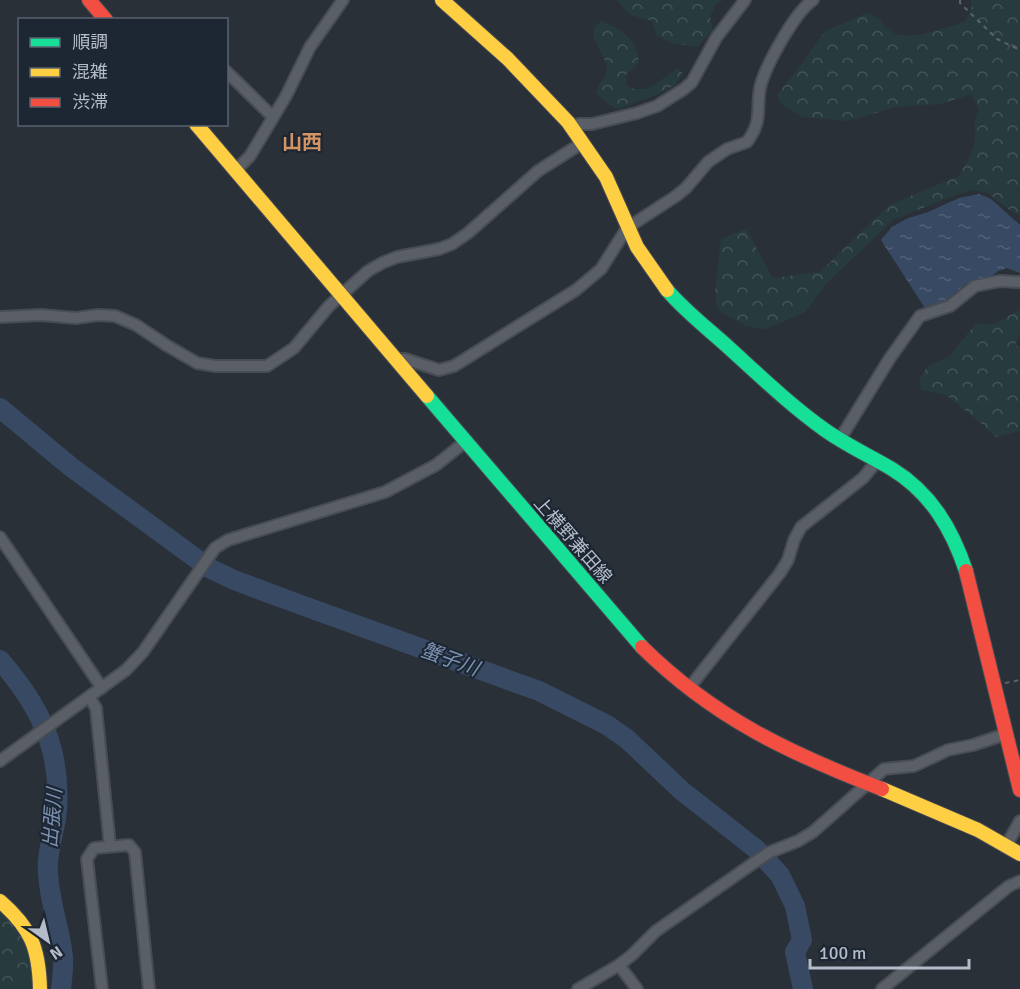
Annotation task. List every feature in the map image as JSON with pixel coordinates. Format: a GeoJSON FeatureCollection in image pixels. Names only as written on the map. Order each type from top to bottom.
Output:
{"type":"FeatureCollection","features":[{"type":"Feature","properties":{"kind":"main road"},"geometry":{"type":"LineString","coordinates":[[89,0],[104,18]]}},
{"type":"Feature","properties":{"kind":"main road"},"geometry":{"type":"LineString","coordinates":[[442,0],[527,75],[570,126],[604,173],[627,228],[651,269],[674,298],[820,426],[902,476],[932,502],[956,543],[968,577],[1020,790]]}},
{"type":"Feature","properties":{"kind":"main road","name":"上横野兼田線"},"geometry":{"type":"LineString","coordinates":[[198,126],[631,637],[658,664],[727,717],[774,744],[939,812],[1006,844],[1020,854]]}},
{"type":"Feature","properties":{"kind":"main road"},"geometry":{"type":"LineString","coordinates":[[0,901],[17,915],[31,933],[38,962],[40,989]]}},
{"type":"Feature","properties":{"kind":"street"},"geometry":{"type":"LineString","coordinates":[[236,171],[250,156],[286,96],[310,47],[343,0]]}},
{"type":"Feature","properties":{"kind":"street"},"geometry":{"type":"LineString","coordinates":[[570,126],[592,124],[637,113],[670,99],[684,89],[692,82],[716,38],[745,0]]}},
{"type":"Feature","properties":{"kind":"street"},"geometry":{"type":"LineString","coordinates":[[395,359],[405,359],[439,370],[454,366],[576,290],[601,269],[627,228],[686,188],[708,162],[727,149],[747,142],[758,122],[760,92],[766,70],[798,16],[813,0]]}},
{"type":"Feature","properties":{"kind":"street"},"geometry":{"type":"LineString","coordinates":[[228,73],[273,117]]}},
{"type":"Feature","properties":{"kind":"street"},"geometry":{"type":"LineString","coordinates":[[0,317],[116,316],[136,325],[197,363],[215,366],[267,366],[294,348],[341,294],[368,271],[397,257],[439,249],[452,244],[468,233],[538,171],[582,142]]}},
{"type":"Feature","properties":{"kind":"street"},"geometry":{"type":"LineString","coordinates":[[840,439],[890,358],[920,316],[950,306],[975,286],[1000,281],[1020,282]]}},
{"type":"Feature","properties":{"kind":"street"},"geometry":{"type":"LineString","coordinates":[[0,761],[126,670],[143,652],[215,548],[228,540],[385,492],[436,465],[465,442]]}},
{"type":"Feature","properties":{"kind":"street"},"geometry":{"type":"LineString","coordinates":[[689,688],[780,573],[788,560],[801,527],[863,478],[877,461]]}},
{"type":"Feature","properties":{"kind":"street"},"geometry":{"type":"LineString","coordinates":[[0,537],[102,688]]}},
{"type":"Feature","properties":{"kind":"street"},"geometry":{"type":"LineString","coordinates":[[89,697],[96,708],[110,846]]}},
{"type":"Feature","properties":{"kind":"street"},"geometry":{"type":"LineString","coordinates":[[578,989],[632,955],[656,931],[754,862],[813,832],[884,769],[914,766],[948,750],[973,745],[1006,734]]}},
{"type":"Feature","properties":{"kind":"street"},"geometry":{"type":"LineString","coordinates":[[1006,844],[1020,821]]}},
{"type":"Feature","properties":{"kind":"street"},"geometry":{"type":"LineString","coordinates":[[102,989],[87,859],[94,848],[129,845],[135,852],[149,989]]}},
{"type":"Feature","properties":{"kind":"street"},"geometry":{"type":"LineString","coordinates":[[882,989],[1020,880]]}},
{"type":"Feature","properties":{"kind":"street"},"geometry":{"type":"LineString","coordinates":[[619,964],[637,989]]}},
{"type":"Feature","properties":{"kind":"path"},"geometry":{"type":"LineString","coordinates":[[960,0],[960,3],[997,39],[1020,50]]}},
{"type":"Feature","properties":{"kind":"green space"},"geometry":{"type":"Polygon","coordinates":[[[617,0],[724,0],[717,3],[710,16],[713,29],[697,47],[671,43],[656,35],[652,21],[630,15],[617,0]]]}},
{"type":"Feature","properties":{"kind":"green space"},"geometry":{"type":"Polygon","coordinates":[[[971,0],[1020,0],[1020,216],[988,193],[974,190],[955,195],[893,220],[828,282],[805,312],[766,329],[746,326],[718,310],[715,293],[721,239],[746,229],[773,278],[820,272],[889,205],[959,176],[974,143],[974,121],[979,110],[972,94],[940,104],[896,107],[849,121],[802,117],[781,104],[777,95],[824,32],[867,13],[876,17],[892,32],[899,35],[927,33],[965,22],[972,6],[971,0]]]}},
{"type":"Feature","properties":{"kind":"green space"},"geometry":{"type":"Polygon","coordinates":[[[602,21],[622,32],[635,46],[639,62],[626,75],[626,85],[640,90],[646,89],[677,69],[683,73],[675,85],[656,95],[618,109],[608,104],[596,93],[606,75],[607,64],[593,37],[594,27],[602,21]]]}},
{"type":"Feature","properties":{"kind":"green space"},"geometry":{"type":"Polygon","coordinates":[[[1020,310],[1020,333],[1015,345],[1020,347],[1020,431],[995,437],[946,395],[922,390],[919,380],[927,367],[950,356],[976,323],[992,325],[1020,310]]]}},
{"type":"Feature","properties":{"kind":"green space"},"geometry":{"type":"Polygon","coordinates":[[[0,912],[16,929],[26,946],[32,966],[33,989],[0,989],[0,912]]]}},
{"type":"Feature","properties":{"kind":"water"},"geometry":{"type":"Polygon","coordinates":[[[979,194],[991,199],[1020,225],[1020,273],[1007,268],[998,271],[992,276],[967,283],[944,302],[925,308],[881,240],[892,227],[906,219],[959,198],[979,194]]]}},
{"type":"Feature","properties":{"kind":"waterway","name":"蟹子川"},"geometry":{"type":"LineString","coordinates":[[0,408],[71,467],[209,568],[293,602],[539,691],[607,725],[627,739],[682,791],[756,849],[780,875],[795,906],[802,940],[795,952],[803,989]]}},
{"type":"Feature","properties":{"kind":"waterway","name":"出張川"},"geometry":{"type":"LineString","coordinates":[[0,660],[26,694],[45,728],[55,766],[57,809],[48,864],[50,893],[63,957],[61,989]]}},
{"type":"Feature","properties":{"kind":"traffic: fast"},"geometry":{"type":"LineString","coordinates":[[667,290],[799,410],[850,446],[892,469],[918,489],[947,527],[966,571]]}},
{"type":"Feature","properties":{"kind":"traffic: fast"},"geometry":{"type":"LineString","coordinates":[[427,396],[642,647]]}},
{"type":"Feature","properties":{"kind":"traffic: slow"},"geometry":{"type":"LineString","coordinates":[[442,0],[508,59],[568,122],[606,177],[637,247],[667,290]]}},
{"type":"Feature","properties":{"kind":"traffic: slow"},"geometry":{"type":"LineString","coordinates":[[198,126],[427,396]]}},
{"type":"Feature","properties":{"kind":"traffic: slow"},"geometry":{"type":"LineString","coordinates":[[882,789],[978,830],[1020,854]]}},
{"type":"Feature","properties":{"kind":"traffic: slow"},"geometry":{"type":"LineString","coordinates":[[0,901],[19,920],[31,940],[38,962],[40,989]]}},
{"type":"Feature","properties":{"kind":"traffic: jam"},"geometry":{"type":"LineString","coordinates":[[89,0],[104,18]]}},
{"type":"Feature","properties":{"kind":"traffic: jam"},"geometry":{"type":"LineString","coordinates":[[966,571],[1020,790]]}},
{"type":"Feature","properties":{"kind":"traffic: jam"},"geometry":{"type":"LineString","coordinates":[[642,647],[669,672],[725,714],[815,762],[882,789]]}},
{"type":"Feature","properties":{"kind":"district","name":"山西"},"geometry":{"type":"Point","coordinates":[302,142]}}]}
